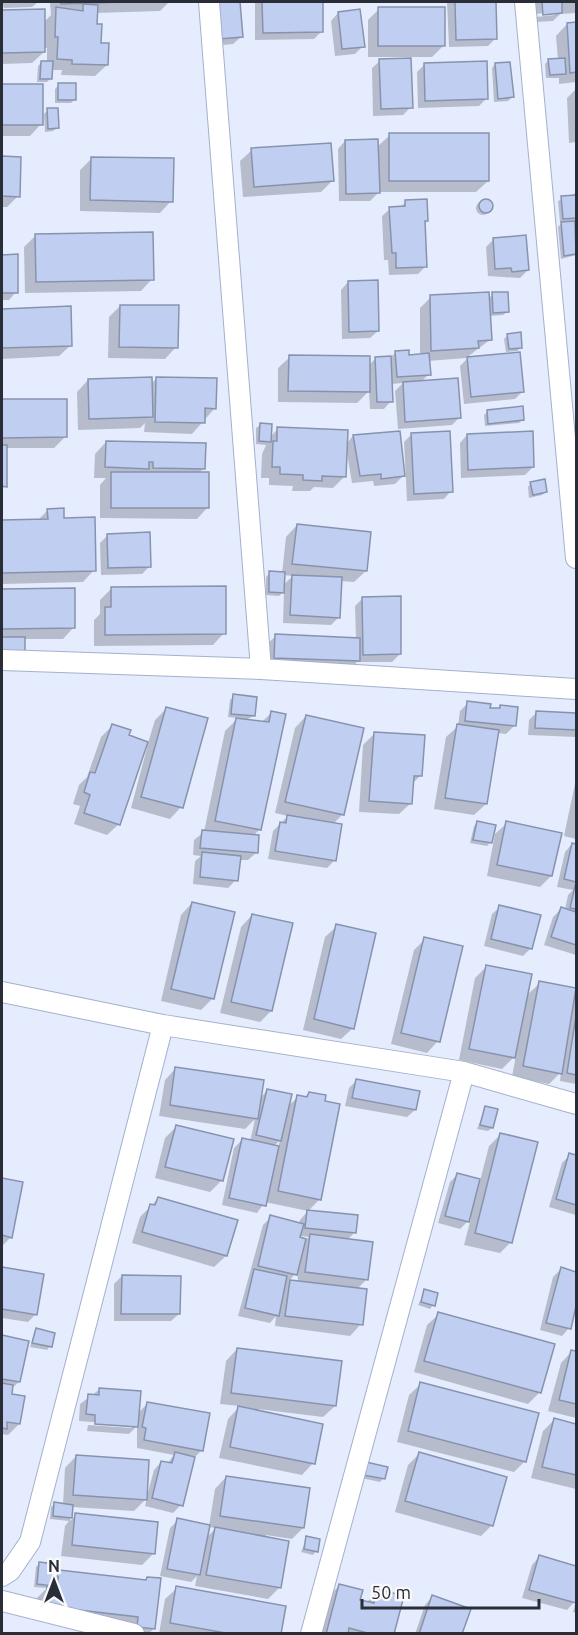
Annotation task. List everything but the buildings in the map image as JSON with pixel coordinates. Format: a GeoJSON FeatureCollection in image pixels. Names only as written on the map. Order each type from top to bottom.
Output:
{"type":"FeatureCollection","features":[{"type":"Feature","properties":{"kind":"street"},"geometry":{"type":"LineString","coordinates":[[209,2],[261,669]]}},
{"type":"Feature","properties":{"kind":"street"},"geometry":{"type":"LineString","coordinates":[[525,2],[576,558]]}},
{"type":"Feature","properties":{"kind":"street"},"geometry":{"type":"LineString","coordinates":[[2,660],[261,669],[576,689]]}},
{"type":"Feature","properties":{"kind":"street"},"geometry":{"type":"LineString","coordinates":[[2,992],[163,1026],[464,1072],[576,1104]]}},
{"type":"Feature","properties":{"kind":"street"},"geometry":{"type":"LineString","coordinates":[[2,1576],[10,1572],[30,1542],[163,1026]]}},
{"type":"Feature","properties":{"kind":"street"},"geometry":{"type":"LineString","coordinates":[[311,1634],[464,1072]]}},
{"type":"Feature","properties":{"kind":"street"},"geometry":{"type":"LineString","coordinates":[[2,1601],[134,1634]]}}]}
